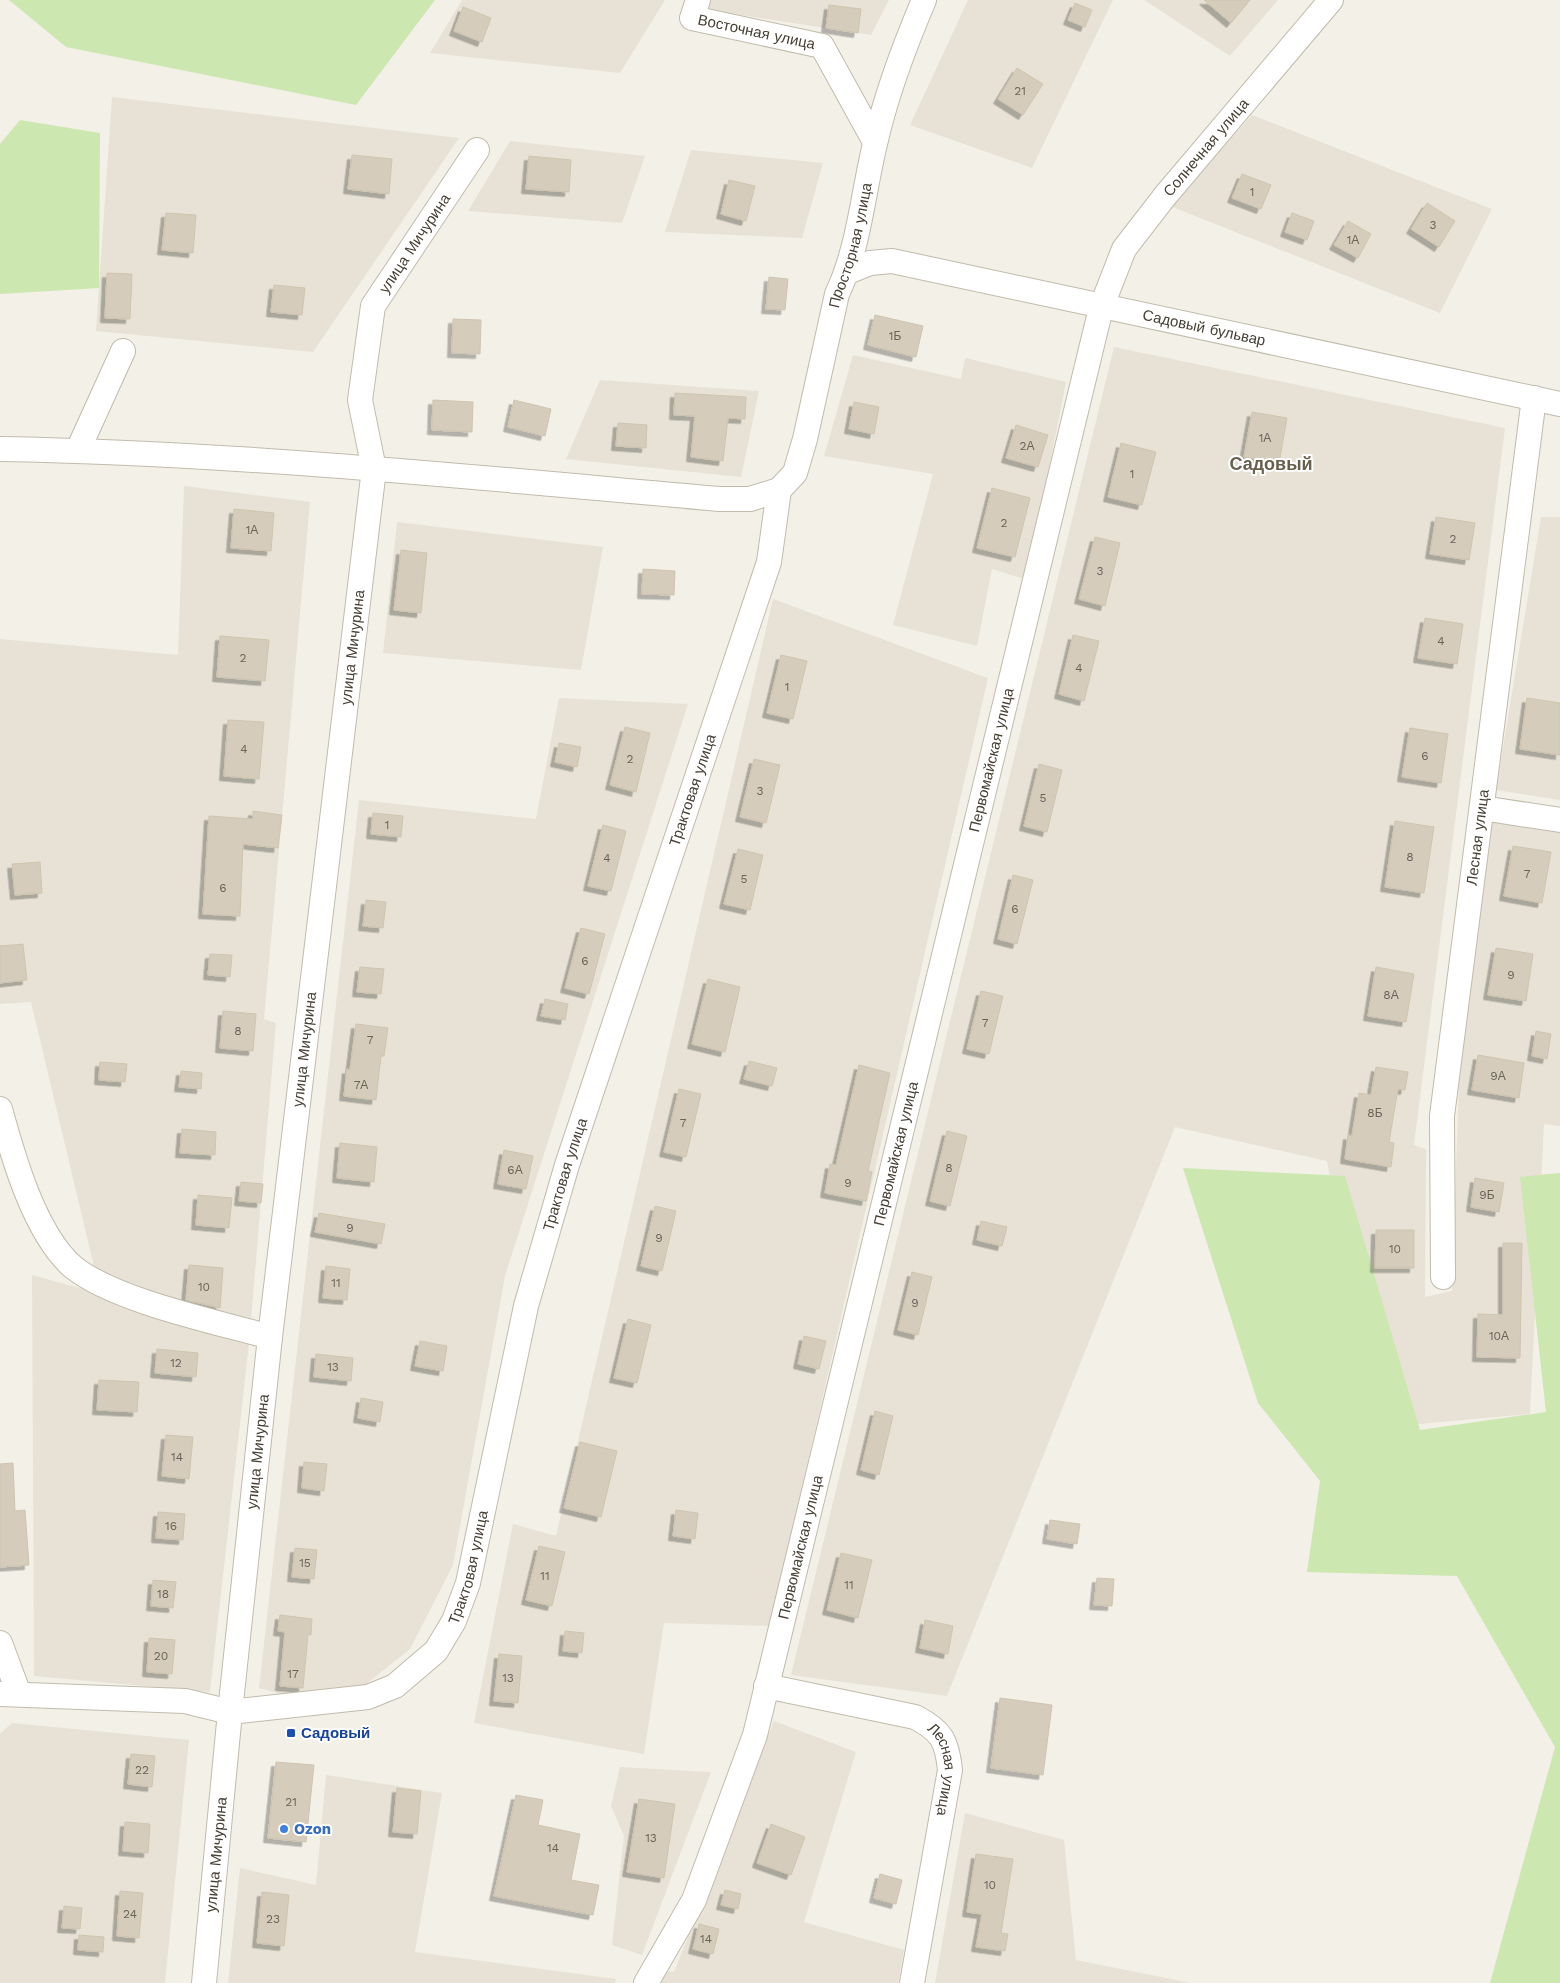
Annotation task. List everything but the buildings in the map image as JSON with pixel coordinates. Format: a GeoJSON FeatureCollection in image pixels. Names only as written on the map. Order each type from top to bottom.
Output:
{"type":"FeatureCollection","features":[{"type":"Feature","properties":{"kind":"street","name":"Восточная улица"},"geometry":{"type":"LineString","coordinates":[[698,0],[692,18],[822,46],[875,142]]}},
{"type":"Feature","properties":{"kind":"street","name":"Просторная улица"},"geometry":{"type":"LineString","coordinates":[[779,490],[794,473],[806,439],[837,294],[848,272],[875,142],[900,56],[924,0]]}},
{"type":"Feature","properties":{"kind":"street","name":"Солнечная улица"},"geometry":{"type":"LineString","coordinates":[[1101,308],[1124,249],[1165,196],[1332,0]]}},
{"type":"Feature","properties":{"kind":"street","name":"улица Мичурина"},"geometry":{"type":"LineString","coordinates":[[204,1983],[230,1712],[270,1337],[374,469],[360,400],[373,306],[478,150]]}},
{"type":"Feature","properties":{"kind":"street","name":"Садовый бульвар"},"geometry":{"type":"LineString","coordinates":[[848,272],[870,263],[892,261],[1101,308],[1560,404]]}},
{"type":"Feature","properties":{"kind":"street","name":"Первомайская улица"},"geometry":{"type":"LineString","coordinates":[[646,1983],[694,1900],[754,1735],[1101,308]]}},
{"type":"Feature","properties":{"kind":"street"},"geometry":{"type":"LineString","coordinates":[[78,450],[123,351]]}},
{"type":"Feature","properties":{"kind":"street","name":"Лесная улица"},"geometry":{"type":"LineString","coordinates":[[1443,1277],[1442,1116],[1534,398]]}},
{"type":"Feature","properties":{"kind":"street"},"geometry":{"type":"LineString","coordinates":[[0,449],[78,450],[374,469],[719,499],[750,499],[779,490]]}},
{"type":"Feature","properties":{"kind":"street","name":"Трактовая улица"},"geometry":{"type":"LineString","coordinates":[[10,1694],[186,1701],[230,1712],[368,1698],[395,1686],[436,1651],[454,1622],[468,1583],[528,1298],[567,1165],[769,562],[779,490]]}},
{"type":"Feature","properties":{"kind":"street"},"geometry":{"type":"LineString","coordinates":[[1482,808],[1560,820]]}},
{"type":"Feature","properties":{"kind":"street"},"geometry":{"type":"LineString","coordinates":[[0,1109],[6,1157],[51,1239],[73,1266],[104,1285],[141,1300],[270,1337]]}},
{"type":"Feature","properties":{"kind":"street"},"geometry":{"type":"LineString","coordinates":[[0,1643],[10,1694]]}},
{"type":"Feature","properties":{"kind":"street","name":"Лесная улица"},"geometry":{"type":"LineString","coordinates":[[766,1686],[915,1717],[930,1725],[942,1737],[948,1751],[950,1770],[912,1983]]}},
{"type":"Feature","properties":{"kind":"shaded area"},"geometry":{"type":"Polygon","coordinates":[[[462,0],[665,0],[620,73],[430,53],[462,0]]]}},
{"type":"Feature","properties":{"kind":"shaded area"},"geometry":{"type":"Polygon","coordinates":[[[709,0],[889,0],[871,35],[703,9],[709,0]]]}},
{"type":"Feature","properties":{"kind":"shaded area"},"geometry":{"type":"Polygon","coordinates":[[[968,0],[1113,0],[1032,168],[910,125],[968,0]]]}},
{"type":"Feature","properties":{"kind":"shaded area"},"geometry":{"type":"Polygon","coordinates":[[[1144,0],[1278,0],[1230,56],[1144,0]]]}},
{"type":"Feature","properties":{"kind":"shaded area"},"geometry":{"type":"Polygon","coordinates":[[[112,97],[459,138],[313,352],[96,331],[112,97]]]}},
{"type":"Feature","properties":{"kind":"shaded area"},"geometry":{"type":"Polygon","coordinates":[[[1252,115],[1492,209],[1440,313],[1170,206],[1252,115]]]}},
{"type":"Feature","properties":{"kind":"shaded area"},"geometry":{"type":"Polygon","coordinates":[[[510,141],[645,156],[622,223],[468,211],[510,141]]]}},
{"type":"Feature","properties":{"kind":"shaded area"},"geometry":{"type":"Polygon","coordinates":[[[691,150],[823,163],[802,238],[665,232],[691,150]]]}},
{"type":"Feature","properties":{"kind":"shaded area"},"geometry":{"type":"Polygon","coordinates":[[[1114,347],[1505,428],[1414,1145],[1426,1149],[1425,1297],[1452,1291],[1460,1051],[1490,820],[1560,829],[1560,1126],[1544,1124],[1530,1414],[1375,1428],[1327,1161],[1175,1127],[947,1696],[791,1675],[1114,347]]]}},
{"type":"Feature","properties":{"kind":"shaded area"},"geometry":{"type":"Polygon","coordinates":[[[853,355],[961,379],[965,358],[1066,382],[1027,580],[992,569],[977,646],[893,625],[933,474],[824,456],[853,355]]]}},
{"type":"Feature","properties":{"kind":"shaded area"},"geometry":{"type":"Polygon","coordinates":[[[600,380],[759,391],[741,477],[566,459],[600,380]]]}},
{"type":"Feature","properties":{"kind":"shaded area"},"geometry":{"type":"Polygon","coordinates":[[[184,486],[310,502],[264,1019],[276,1023],[251,1320],[204,1315],[96,1275],[31,1002],[0,1004],[0,639],[178,655],[184,486]]]}},
{"type":"Feature","properties":{"kind":"shaded area"},"geometry":{"type":"Polygon","coordinates":[[[1541,517],[1560,517],[1560,800],[1496,790],[1541,517]]]}},
{"type":"Feature","properties":{"kind":"shaded area"},"geometry":{"type":"Polygon","coordinates":[[[397,522],[603,547],[581,670],[383,653],[397,522]]]}},
{"type":"Feature","properties":{"kind":"shaded area"},"geometry":{"type":"Polygon","coordinates":[[[773,599],[988,678],[770,1626],[664,1623],[644,1754],[474,1723],[513,1524],[556,1536],[773,599]]]}},
{"type":"Feature","properties":{"kind":"shaded area"},"geometry":{"type":"Polygon","coordinates":[[[559,698],[688,704],[505,1276],[453,1565],[410,1649],[365,1685],[296,1698],[259,1688],[359,800],[536,819],[559,698]]]}},
{"type":"Feature","properties":{"kind":"shaded area"},"geometry":{"type":"Polygon","coordinates":[[[32,1275],[250,1335],[210,1692],[34,1676],[32,1275]]]}},
{"type":"Feature","properties":{"kind":"shaded area"},"geometry":{"type":"Polygon","coordinates":[[[774,1721],[856,1752],[804,1922],[904,1950],[898,1983],[656,1983],[661,1970],[674,1972],[774,1721]]]}},
{"type":"Feature","properties":{"kind":"shaded area"},"geometry":{"type":"Polygon","coordinates":[[[12,1723],[189,1740],[165,1983],[0,1983],[0,1734],[12,1723]]]}},
{"type":"Feature","properties":{"kind":"shaded area"},"geometry":{"type":"Polygon","coordinates":[[[620,1767],[711,1772],[642,1955],[612,1945],[624,1836],[611,1806],[620,1767]]]}},
{"type":"Feature","properties":{"kind":"shaded area"},"geometry":{"type":"Polygon","coordinates":[[[326,1775],[442,1793],[415,1952],[616,1979],[615,1983],[228,1983],[240,1868],[316,1885],[326,1775]]]}},
{"type":"Feature","properties":{"kind":"shaded area"},"geometry":{"type":"Polygon","coordinates":[[[965,1813],[1064,1840],[1076,1960],[1191,1983],[935,1983],[965,1813]]]}},
{"type":"Feature","properties":{"kind":"green space"},"geometry":{"type":"Polygon","coordinates":[[[9,0],[435,0],[356,105],[66,47],[9,0]]]}},
{"type":"Feature","properties":{"kind":"green space"},"geometry":{"type":"Polygon","coordinates":[[[20,120],[100,133],[99,288],[0,294],[0,144],[20,120]]]}},
{"type":"Feature","properties":{"kind":"green space"},"geometry":{"type":"Polygon","coordinates":[[[1183,1168],[1345,1176],[1420,1430],[1546,1412],[1520,1177],[1560,1173],[1560,1983],[1490,1983],[1555,1747],[1457,1576],[1307,1572],[1320,1481],[1258,1403],[1183,1168]]]}},
{"type":"Feature","properties":{"kind":"place","name":"Садовый"},"geometry":{"type":"Point","coordinates":[291,1733]}},
{"type":"Feature","properties":{"kind":"place","name":"Ozon"},"geometry":{"type":"Point","coordinates":[284,1829]}},
{"type":"Feature","properties":{"kind":"district","name":"Садовый"},"geometry":{"type":"Point","coordinates":[1271,464]}}]}
